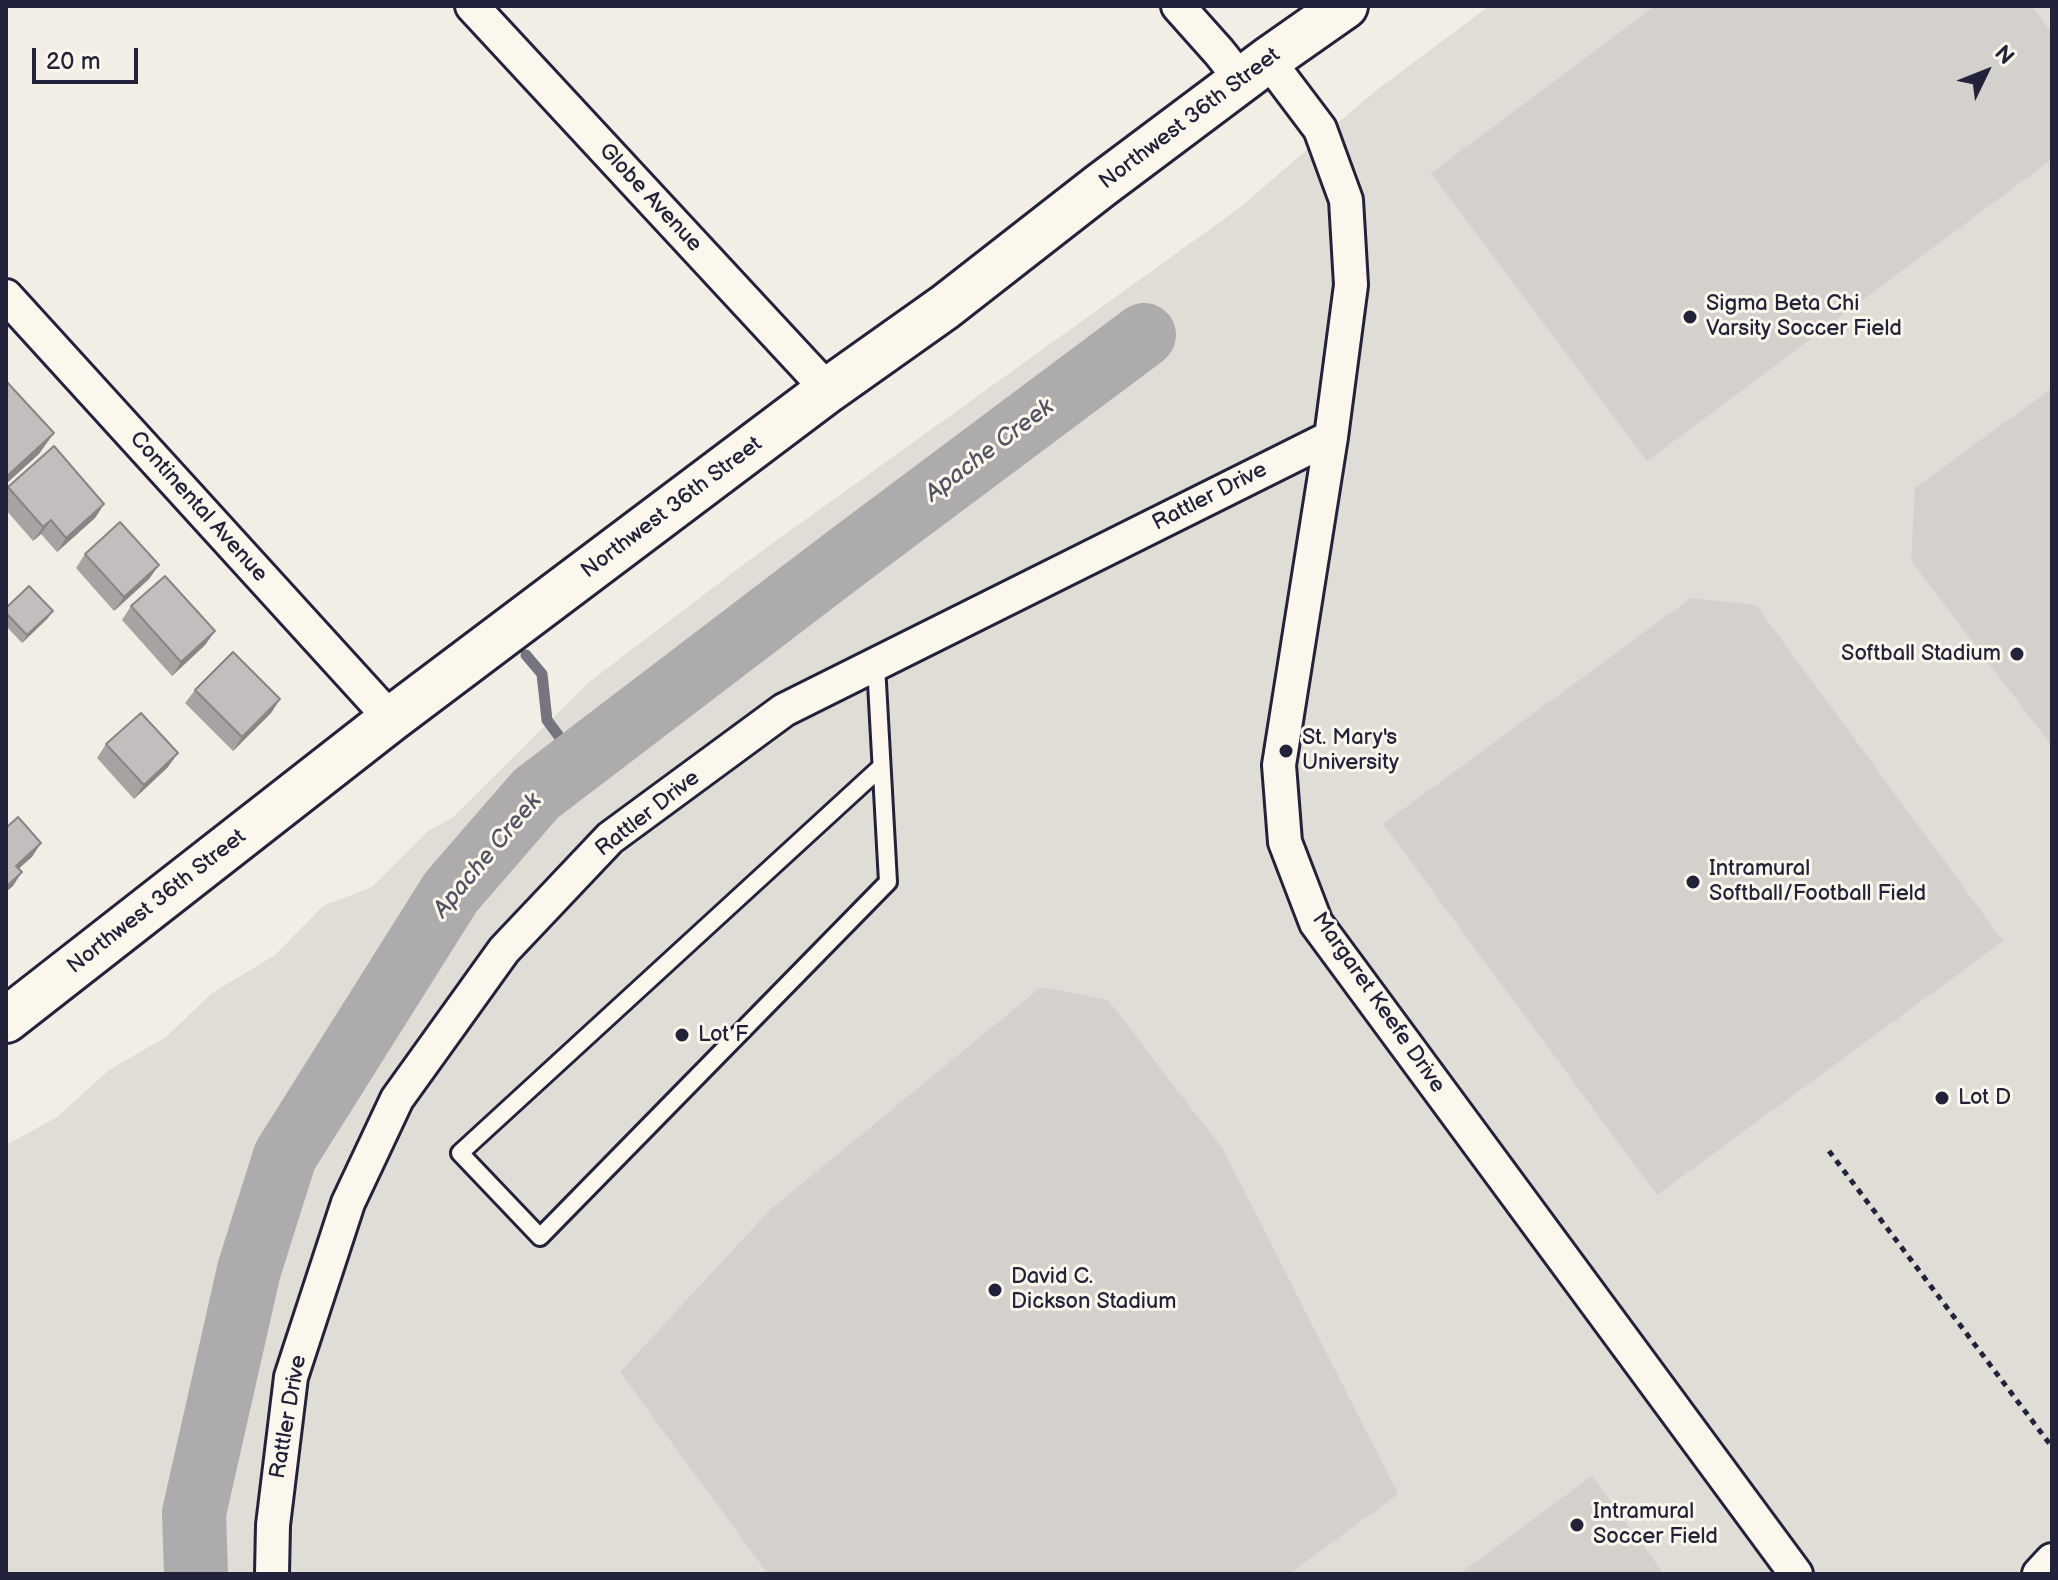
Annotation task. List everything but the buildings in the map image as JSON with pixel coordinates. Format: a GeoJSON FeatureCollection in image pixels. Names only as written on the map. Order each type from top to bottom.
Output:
{"type":"FeatureCollection","features":[{"type":"Feature","properties":{"kind":"main road","name":"Northwest 36th Street"},"geometry":{"type":"LineString","coordinates":[[6,1020],[391,719],[1345,6]]}},
{"type":"Feature","properties":{"kind":"street","name":"Globe Avenue"},"geometry":{"type":"LineString","coordinates":[[472,6],[828,390]]}},
{"type":"Feature","properties":{"kind":"street","name":"Margaret Keefe Drive"},"geometry":{"type":"LineString","coordinates":[[1178,6],[1219,52],[1255,71],[1320,129],[1346,200],[1351,285],[1331,437],[1279,765],[1285,842],[1316,923],[1796,1574]]}},
{"type":"Feature","properties":{"kind":"street","name":"Continental Avenue"},"geometry":{"type":"LineString","coordinates":[[6,296],[391,719]]}},
{"type":"Feature","properties":{"kind":"street","name":"Rattler Drive"},"geometry":{"type":"LineString","coordinates":[[272,1574],[273,1525],[291,1377],[348,1203],[397,1099],[504,950],[610,838],[784,710],[1331,437]]}},
{"type":"Feature","properties":{"kind":"street"},"geometry":{"type":"LineString","coordinates":[[2039,1574],[2052,1560]]}},
{"type":"Feature","properties":{"kind":"lane"},"geometry":{"type":"LineString","coordinates":[[876,665],[888,882],[540,1237],[460,1153],[881,767]]}},
{"type":"Feature","properties":{"kind":"path"},"geometry":{"type":"LineString","coordinates":[[1829,1151],[2052,1447]]}},
{"type":"Feature","properties":{"kind":"shaded area","name":"St. Mary's University"},"geometry":{"type":"Polygon","coordinates":[[[1489,6],[2052,6],[2052,1574],[6,1574],[6,1145],[57,1117],[109,1070],[166,1037],[212,993],[275,955],[323,906],[372,887],[429,830],[451,819],[588,683],[748,561],[1238,209],[1374,92],[1489,6]]]}},
{"type":"Feature","properties":{"kind":"shaded area","name":"Sigma Beta Chi Varsity Soccer Field"},"geometry":{"type":"Polygon","coordinates":[[[1655,6],[2032,6],[2052,33],[2052,159],[1647,461],[1431,173],[1655,6]]]}},
{"type":"Feature","properties":{"kind":"shaded area","name":"Softball Stadium"},"geometry":{"type":"Polygon","coordinates":[[[2052,388],[2052,746],[1911,561],[1915,488],[2052,388]]]}},
{"type":"Feature","properties":{"kind":"shaded area","name":"Intramural Softball/Football Field"},"geometry":{"type":"Polygon","coordinates":[[[1691,598],[1756,605],[2003,941],[1657,1195],[1383,824],[1691,598]]]}},
{"type":"Feature","properties":{"kind":"shaded area","name":"David C. Dickson Stadium"},"geometry":{"type":"Polygon","coordinates":[[[1041,987],[1108,1000],[1224,1151],[1398,1494],[1289,1574],[768,1574],[620,1372],[771,1209],[1041,987]]]}},
{"type":"Feature","properties":{"kind":"shaded area","name":"Intramural Soccer Field"},"geometry":{"type":"Polygon","coordinates":[[[1592,1476],[1664,1574],[1459,1574],[1592,1476]]]}},
{"type":"Feature","properties":{"kind":"waterway","name":"Apache Creek"},"geometry":{"type":"LineString","coordinates":[[196,1574],[194,1513],[249,1270],[285,1156],[451,892],[536,794],[1144,335]]}},
{"type":"Feature","properties":{"kind":"waterway"},"geometry":{"type":"LineString","coordinates":[[526,655],[542,674],[547,720],[578,762]]}},
{"type":"Feature","properties":{"kind":"place","name":"Sigma Beta Chi Varsity Soccer Field"},"geometry":{"type":"Point","coordinates":[1690,317]}},
{"type":"Feature","properties":{"kind":"place","name":"Softball Stadium"},"geometry":{"type":"Point","coordinates":[2017,654]}},
{"type":"Feature","properties":{"kind":"place","name":"St. Mary's University"},"geometry":{"type":"Point","coordinates":[1286,751]}},
{"type":"Feature","properties":{"kind":"place","name":"Intramural Softball/Football Field"},"geometry":{"type":"Point","coordinates":[1693,882]}},
{"type":"Feature","properties":{"kind":"place","name":"Lot F"},"geometry":{"type":"Point","coordinates":[682,1035]}},
{"type":"Feature","properties":{"kind":"place","name":"Lot D"},"geometry":{"type":"Point","coordinates":[1942,1098]}},
{"type":"Feature","properties":{"kind":"place","name":"David C. Dickson Stadium"},"geometry":{"type":"Point","coordinates":[995,1290]}},
{"type":"Feature","properties":{"kind":"place","name":"Intramural Soccer Field"},"geometry":{"type":"Point","coordinates":[1577,1525]}}]}
